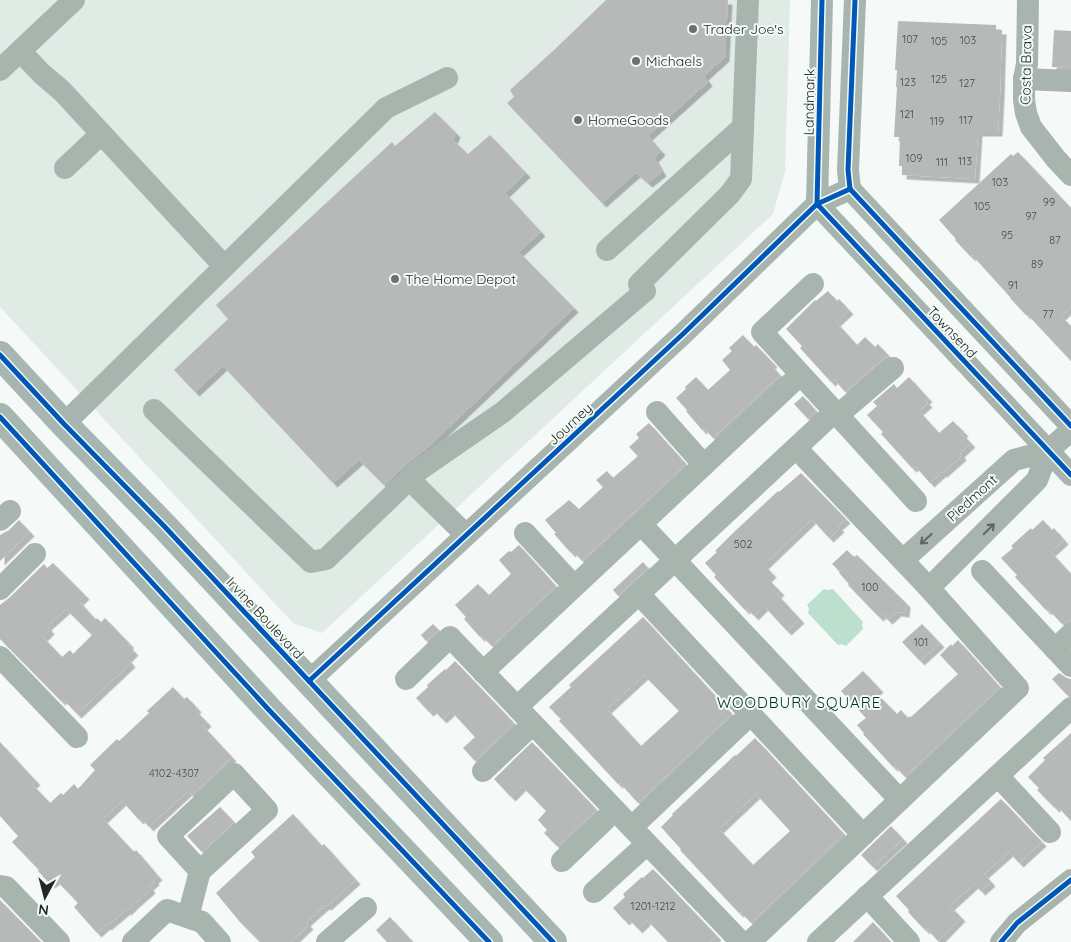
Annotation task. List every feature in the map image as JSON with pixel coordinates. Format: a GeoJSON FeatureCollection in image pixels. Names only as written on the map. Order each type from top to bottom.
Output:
{"type":"FeatureCollection","features":[{"type":"Feature","properties":{"kind":"main road","name":"Irvine Boulevard"},"geometry":{"type":"LineString","coordinates":[[0,355],[64,424],[164,526],[553,942]]}},
{"type":"Feature","properties":{"kind":"main road"},"geometry":{"type":"LineString","coordinates":[[0,417],[268,709],[489,942]]}},
{"type":"Feature","properties":{"kind":"street"},"geometry":{"type":"LineString","coordinates":[[0,70],[74,0]]}},
{"type":"Feature","properties":{"kind":"street"},"geometry":{"type":"LineString","coordinates":[[154,410],[311,562],[326,559],[419,470],[503,412],[642,287],[741,180],[748,0]]}},
{"type":"Feature","properties":{"kind":"street","name":"Landmark"},"geometry":{"type":"LineString","coordinates":[[818,204],[822,0]]}},
{"type":"Feature","properties":{"kind":"street"},"geometry":{"type":"LineString","coordinates":[[850,188],[848,170],[855,0]]}},
{"type":"Feature","properties":{"kind":"street","name":"Costa Brava"},"geometry":{"type":"LineString","coordinates":[[1028,0],[1024,79],[1026,113],[1031,127],[1071,175]]}},
{"type":"Feature","properties":{"kind":"street"},"geometry":{"type":"LineString","coordinates":[[20,51],[62,92],[224,266]]}},
{"type":"Feature","properties":{"kind":"street"},"geometry":{"type":"LineString","coordinates":[[64,424],[386,108],[447,78]]}},
{"type":"Feature","properties":{"kind":"street"},"geometry":{"type":"LineString","coordinates":[[1024,79],[1071,81]]}},
{"type":"Feature","properties":{"kind":"street"},"geometry":{"type":"LineString","coordinates":[[607,250],[743,127]]}},
{"type":"Feature","properties":{"kind":"street"},"geometry":{"type":"LineString","coordinates":[[65,168],[101,134]]}},
{"type":"Feature","properties":{"kind":"street","name":"Journey"},"geometry":{"type":"LineString","coordinates":[[309,681],[684,332],[818,204],[850,188]]}},
{"type":"Feature","properties":{"kind":"street","name":"Townsend"},"geometry":{"type":"LineString","coordinates":[[850,188],[1071,426]]}},
{"type":"Feature","properties":{"kind":"street","name":"Townsend"},"geometry":{"type":"LineString","coordinates":[[818,204],[1071,475]]}},
{"type":"Feature","properties":{"kind":"street"},"geometry":{"type":"LineString","coordinates":[[813,284],[762,332],[916,501]]}},
{"type":"Feature","properties":{"kind":"street"},"geometry":{"type":"LineString","coordinates":[[517,707],[828,418],[838,416],[892,368]]}},
{"type":"Feature","properties":{"kind":"street"},"geometry":{"type":"LineString","coordinates":[[483,672],[800,375]]}},
{"type":"Feature","properties":{"kind":"street"},"geometry":{"type":"LineString","coordinates":[[657,412],[704,465]]}},
{"type":"Feature","properties":{"kind":"street","name":"Piedmont"},"geometry":{"type":"LineString","coordinates":[[929,588],[1037,480],[1048,451],[1071,430]]}},
{"type":"Feature","properties":{"kind":"street"},"geometry":{"type":"LineString","coordinates":[[406,679],[450,636],[632,827],[735,939],[863,835],[1018,688],[929,588],[796,448]]}},
{"type":"Feature","properties":{"kind":"street","name":"Piedmont"},"geometry":{"type":"LineString","coordinates":[[903,560],[1014,460],[1048,451]]}},
{"type":"Feature","properties":{"kind":"street"},"geometry":{"type":"LineString","coordinates":[[410,480],[466,535]]}},
{"type":"Feature","properties":{"kind":"street"},"geometry":{"type":"LineString","coordinates":[[641,524],[900,800]]}},
{"type":"Feature","properties":{"kind":"street"},"geometry":{"type":"LineString","coordinates":[[525,533],[574,586]]}},
{"type":"Feature","properties":{"kind":"street"},"geometry":{"type":"LineString","coordinates":[[0,589],[35,554]]}},
{"type":"Feature","properties":{"kind":"street"},"geometry":{"type":"LineString","coordinates":[[982,571],[1063,641],[1071,666]]}},
{"type":"Feature","properties":{"kind":"street"},"geometry":{"type":"LineString","coordinates":[[639,594],[863,835]]}},
{"type":"Feature","properties":{"kind":"street"},"geometry":{"type":"LineString","coordinates":[[4,671],[77,738]]}},
{"type":"Feature","properties":{"kind":"street"},"geometry":{"type":"LineString","coordinates":[[818,942],[1071,708]]}},
{"type":"Feature","properties":{"kind":"street"},"geometry":{"type":"LineString","coordinates":[[632,827],[751,714]]}},
{"type":"Feature","properties":{"kind":"street"},"geometry":{"type":"LineString","coordinates":[[483,771],[532,724]]}},
{"type":"Feature","properties":{"kind":"street"},"geometry":{"type":"LineString","coordinates":[[998,776],[1050,832]]}},
{"type":"Feature","properties":{"kind":"street"},"geometry":{"type":"LineString","coordinates":[[562,861],[615,810]]}},
{"type":"Feature","properties":{"kind":"street"},"geometry":{"type":"LineString","coordinates":[[594,892],[647,844]]}},
{"type":"Feature","properties":{"kind":"street"},"geometry":{"type":"LineString","coordinates":[[188,917],[200,871]]}},
{"type":"Feature","properties":{"kind":"street"},"geometry":{"type":"LineString","coordinates":[[1001,942],[1017,924],[1071,880]]}},
{"type":"Feature","properties":{"kind":"street"},"geometry":{"type":"LineString","coordinates":[[0,886],[6,886],[59,942]]}},
{"type":"Feature","properties":{"kind":"street"},"geometry":{"type":"LineString","coordinates":[[867,896],[909,942]]}},
{"type":"Feature","properties":{"kind":"street"},"geometry":{"type":"LineString","coordinates":[[327,942],[366,908]]}},
{"type":"Feature","properties":{"kind":"street"},"geometry":{"type":"LineString","coordinates":[[133,942],[167,910],[202,922],[220,942]]}},
{"type":"Feature","properties":{"kind":"shaded area"},"geometry":{"type":"Polygon","coordinates":[[[0,0],[790,0],[785,172],[773,214],[322,633],[293,623],[0,307],[0,0]]]}},
{"type":"Feature","properties":{"kind":"shaded area"},"geometry":{"type":"Polygon","coordinates":[[[824,589],[833,589],[863,622],[863,629],[846,646],[838,645],[808,613],[809,608],[807,605],[824,589]]]}},
{"type":"Feature","properties":{"kind":"building"},"geometry":{"type":"Polygon","coordinates":[[[606,0],[728,0],[725,57],[704,76],[708,82],[648,136],[661,151],[654,158],[662,172],[648,183],[636,173],[602,203],[507,103],[514,97],[510,90],[606,0]]]}},
{"type":"Feature","properties":{"kind":"building"},"geometry":{"type":"Polygon","coordinates":[[[898,21],[996,25],[996,30],[1002,30],[998,132],[978,132],[975,179],[902,175],[902,166],[899,166],[900,137],[894,137],[898,21]]]}},
{"type":"Feature","properties":{"kind":"building"},"geometry":{"type":"Polygon","coordinates":[[[1054,30],[1071,31],[1071,68],[1052,67],[1054,30]]]}},
{"type":"Feature","properties":{"kind":"building","name":"The Home Depot"},"geometry":{"type":"Polygon","coordinates":[[[435,112],[456,133],[453,140],[468,154],[490,135],[526,173],[505,193],[541,232],[519,252],[574,308],[427,448],[384,485],[359,460],[333,483],[223,366],[195,392],[174,370],[228,319],[216,305],[392,142],[395,146],[435,112]]]}},
{"type":"Feature","properties":{"kind":"building"},"geometry":{"type":"Polygon","coordinates":[[[1018,152],[1071,208],[1071,307],[1061,316],[1071,326],[1071,361],[1010,298],[972,255],[971,257],[955,240],[939,220],[1011,154],[1013,156],[1018,152]]]}},
{"type":"Feature","properties":{"kind":"building"},"geometry":{"type":"Polygon","coordinates":[[[828,291],[849,310],[836,322],[857,345],[865,337],[875,347],[878,344],[889,356],[884,358],[845,392],[834,379],[831,382],[800,348],[802,346],[786,329],[815,300],[828,291]]]}},
{"type":"Feature","properties":{"kind":"building"},"geometry":{"type":"Polygon","coordinates":[[[743,335],[754,347],[756,345],[773,363],[771,365],[780,375],[713,438],[704,428],[702,430],[676,398],[696,377],[708,390],[730,370],[722,360],[732,351],[729,348],[743,335]]]}},
{"type":"Feature","properties":{"kind":"building"},"geometry":{"type":"Polygon","coordinates":[[[909,377],[928,398],[925,400],[928,403],[919,411],[939,433],[953,421],[964,432],[962,434],[971,443],[960,453],[962,456],[930,483],[915,466],[912,468],[881,434],[883,432],[867,415],[877,406],[873,402],[894,384],[897,388],[909,377]]]}},
{"type":"Feature","properties":{"kind":"building"},"geometry":{"type":"Polygon","coordinates":[[[803,396],[816,411],[808,419],[794,404],[803,396]]]}},
{"type":"Feature","properties":{"kind":"building"},"geometry":{"type":"Polygon","coordinates":[[[649,423],[686,464],[582,561],[573,551],[571,553],[554,534],[556,533],[545,520],[569,500],[579,509],[603,487],[596,480],[607,471],[613,478],[638,456],[629,447],[639,438],[636,434],[649,423]]]}},
{"type":"Feature","properties":{"kind":"building"},"geometry":{"type":"Polygon","coordinates":[[[801,473],[846,519],[838,526],[840,528],[829,538],[812,519],[764,565],[772,573],[767,578],[780,591],[777,594],[800,619],[787,631],[764,606],[754,616],[747,608],[745,610],[714,577],[716,575],[705,563],[732,534],[778,491],[801,473]]]}},
{"type":"Feature","properties":{"kind":"building"},"geometry":{"type":"Polygon","coordinates":[[[19,520],[30,532],[0,561],[0,535],[9,530],[19,520]]]}},
{"type":"Feature","properties":{"kind":"building"},"geometry":{"type":"Polygon","coordinates":[[[1043,520],[1052,530],[1054,528],[1064,540],[1051,552],[1071,574],[1071,620],[1062,624],[1015,577],[1017,575],[1001,558],[1013,548],[1011,546],[1043,520]]]}},
{"type":"Feature","properties":{"kind":"building"},"geometry":{"type":"Polygon","coordinates":[[[519,545],[556,586],[492,646],[482,636],[480,637],[464,619],[466,617],[455,605],[478,584],[489,595],[511,574],[499,560],[519,545]]]}},
{"type":"Feature","properties":{"kind":"building"},"geometry":{"type":"Polygon","coordinates":[[[847,550],[854,557],[857,555],[906,603],[905,613],[897,612],[888,620],[882,614],[879,617],[848,585],[840,572],[832,564],[847,550]]]}},
{"type":"Feature","properties":{"kind":"building"},"geometry":{"type":"Polygon","coordinates":[[[643,562],[648,568],[618,596],[613,590],[643,562]]]}},
{"type":"Feature","properties":{"kind":"building"},"geometry":{"type":"Polygon","coordinates":[[[53,563],[85,595],[79,601],[96,620],[97,618],[101,622],[105,618],[130,644],[128,645],[134,651],[127,658],[131,663],[77,714],[63,699],[61,701],[0,639],[0,605],[44,564],[47,568],[53,563]],[[66,609],[47,626],[50,630],[43,637],[62,657],[70,650],[73,654],[92,635],[66,609]]]}},
{"type":"Feature","properties":{"kind":"building"},"geometry":{"type":"Polygon","coordinates":[[[643,617],[732,714],[638,803],[559,721],[561,719],[549,707],[571,687],[569,685],[643,617]],[[644,675],[607,709],[641,746],[679,711],[644,675]]]}},
{"type":"Feature","properties":{"kind":"building"},"geometry":{"type":"Polygon","coordinates":[[[433,624],[439,630],[426,641],[421,635],[433,624]]]}},
{"type":"Feature","properties":{"kind":"building"},"geometry":{"type":"Polygon","coordinates":[[[922,624],[940,643],[920,661],[902,642],[922,624]]]}},
{"type":"Feature","properties":{"kind":"building"},"geometry":{"type":"Polygon","coordinates":[[[958,640],[1000,687],[905,777],[895,766],[893,767],[863,734],[857,725],[866,718],[841,691],[863,671],[879,688],[875,692],[897,714],[901,710],[908,718],[911,717],[958,674],[940,655],[958,640]]]}},
{"type":"Feature","properties":{"kind":"building"},"geometry":{"type":"Polygon","coordinates":[[[455,661],[514,723],[475,761],[463,748],[475,737],[451,711],[442,719],[433,709],[429,712],[416,698],[428,687],[427,685],[455,661]]]}},
{"type":"Feature","properties":{"kind":"building"},"geometry":{"type":"Polygon","coordinates":[[[1059,673],[1071,679],[1071,695],[1067,695],[1052,679],[1059,673]]]}},
{"type":"Feature","properties":{"kind":"building"},"geometry":{"type":"Polygon","coordinates":[[[173,687],[184,699],[187,697],[197,708],[195,710],[207,722],[203,726],[232,757],[192,795],[188,791],[149,827],[141,818],[139,820],[122,801],[103,819],[134,852],[136,850],[158,876],[149,886],[151,889],[127,911],[97,933],[74,907],[78,903],[56,880],[50,884],[12,842],[18,836],[0,816],[0,742],[36,781],[32,784],[50,803],[61,793],[63,795],[74,784],[78,789],[95,770],[90,765],[117,739],[119,741],[149,713],[147,711],[173,687]]]}},
{"type":"Feature","properties":{"kind":"building"},"geometry":{"type":"Polygon","coordinates":[[[1071,733],[1071,821],[1057,806],[1055,808],[1037,790],[1039,788],[1028,777],[1045,760],[1043,758],[1071,733]]]}},
{"type":"Feature","properties":{"kind":"building"},"geometry":{"type":"Polygon","coordinates":[[[755,738],[844,834],[751,923],[723,896],[661,827],[672,814],[755,738]],[[756,794],[719,829],[753,865],[790,831],[756,794]]]}},
{"type":"Feature","properties":{"kind":"building"},"geometry":{"type":"Polygon","coordinates":[[[532,742],[597,810],[557,846],[544,833],[547,830],[538,820],[546,811],[522,786],[511,797],[494,779],[532,742]]]}},
{"type":"Feature","properties":{"kind":"building"},"geometry":{"type":"Polygon","coordinates":[[[1001,799],[1042,842],[1019,863],[1009,852],[984,874],[991,882],[981,891],[974,884],[950,906],[961,917],[938,941],[908,912],[909,910],[896,896],[1001,799]]]}},
{"type":"Feature","properties":{"kind":"building"},"geometry":{"type":"Polygon","coordinates":[[[220,807],[234,822],[202,852],[187,836],[220,807]]]}},
{"type":"Feature","properties":{"kind":"building"},"geometry":{"type":"Polygon","coordinates":[[[293,814],[322,846],[324,844],[356,880],[306,922],[309,925],[291,942],[260,942],[240,922],[216,893],[255,857],[251,852],[293,814]]]}},
{"type":"Feature","properties":{"kind":"building"},"geometry":{"type":"Polygon","coordinates":[[[891,826],[903,839],[873,867],[861,855],[891,826]]]}},
{"type":"Feature","properties":{"kind":"building"},"geometry":{"type":"Polygon","coordinates":[[[653,869],[717,936],[710,942],[668,942],[647,920],[638,929],[628,918],[625,921],[613,908],[625,897],[623,894],[653,869]]]}},
{"type":"Feature","properties":{"kind":"building"},"geometry":{"type":"Polygon","coordinates":[[[0,900],[41,942],[0,942],[0,900]]]}},
{"type":"Feature","properties":{"kind":"building"},"geometry":{"type":"Polygon","coordinates":[[[390,917],[413,942],[387,942],[376,930],[390,917]]]}},
{"type":"Feature","properties":{"kind":"building"},"geometry":{"type":"Polygon","coordinates":[[[873,922],[891,942],[853,942],[873,922]]]}},
{"type":"Feature","properties":{"kind":"cycle path"},"geometry":{"type":"LineString","coordinates":[[822,0],[817,204],[1071,475]]}},
{"type":"Feature","properties":{"kind":"cycle path"},"geometry":{"type":"LineString","coordinates":[[850,189],[848,170],[855,0]]}},
{"type":"Feature","properties":{"kind":"cycle path"},"geometry":{"type":"LineString","coordinates":[[850,189],[1071,426]]}},
{"type":"Feature","properties":{"kind":"cycle path"},"geometry":{"type":"LineString","coordinates":[[309,681],[684,333],[817,204],[850,189]]}},
{"type":"Feature","properties":{"kind":"cycle path"},"geometry":{"type":"LineString","coordinates":[[0,355],[64,424],[164,526],[553,942]]}},
{"type":"Feature","properties":{"kind":"cycle path"},"geometry":{"type":"LineString","coordinates":[[0,417],[268,709],[489,942]]}},
{"type":"Feature","properties":{"kind":"cycle path"},"geometry":{"type":"LineString","coordinates":[[1001,942],[1017,923],[1071,880]]}},
{"type":"Feature","properties":{"kind":"place","name":"Trader Joe's"},"geometry":{"type":"Point","coordinates":[693,29]}},
{"type":"Feature","properties":{"kind":"place","name":"Michaels"},"geometry":{"type":"Point","coordinates":[636,61]}},
{"type":"Feature","properties":{"kind":"place","name":"HomeGoods"},"geometry":{"type":"Point","coordinates":[578,120]}},
{"type":"Feature","properties":{"kind":"place","name":"The Home Depot"},"geometry":{"type":"Point","coordinates":[395,279]}},
{"type":"Feature","properties":{"kind":"district","name":"WOODBURY SQUARE"},"geometry":{"type":"Point","coordinates":[799,703]}}]}
